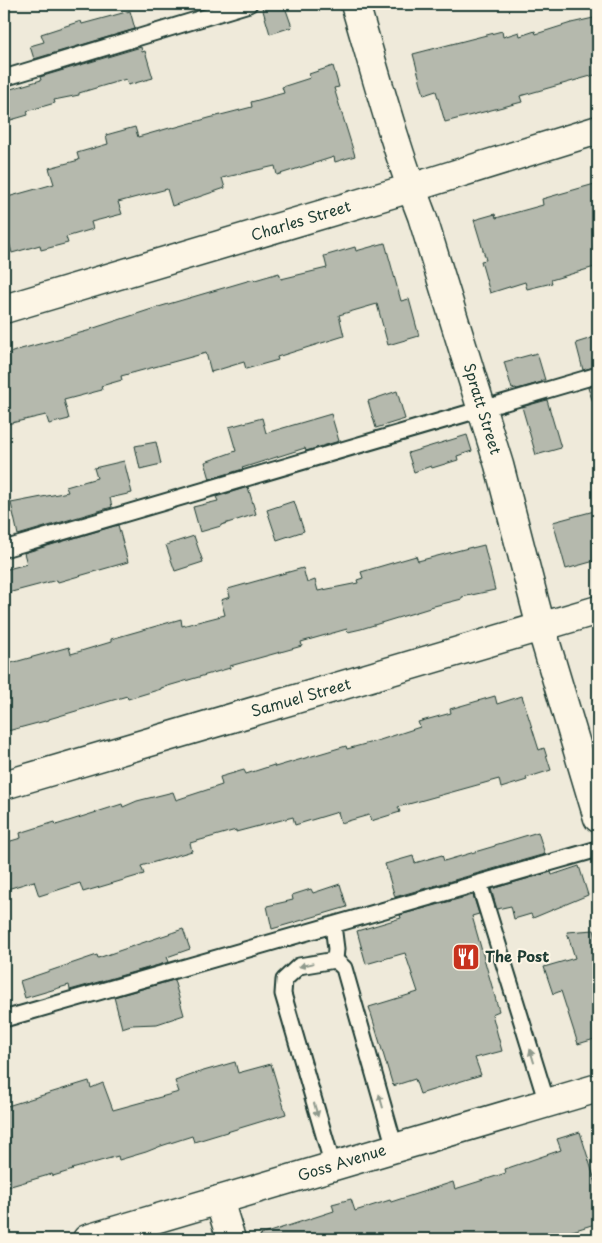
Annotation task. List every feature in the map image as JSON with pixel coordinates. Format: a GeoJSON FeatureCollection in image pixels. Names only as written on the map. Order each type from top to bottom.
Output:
{"type":"FeatureCollection","features":[{"type":"Feature","properties":{"kind":"street","name":"Spratt Street"},"geometry":{"type":"LineString","coordinates":[[355,4],[499,465],[542,627],[598,818]]}},
{"type":"Feature","properties":{"kind":"street","name":"Charles Street"},"geometry":{"type":"LineString","coordinates":[[4,309],[411,188],[598,130]]}},
{"type":"Feature","properties":{"kind":"street","name":"Samuel Street"},"geometry":{"type":"LineString","coordinates":[[4,785],[598,610]]}},
{"type":"Feature","properties":{"kind":"street","name":"Goss Avenue"},"geometry":{"type":"LineString","coordinates":[[87,1239],[598,1088]]}},
{"type":"Feature","properties":{"kind":"street"},"geometry":{"type":"LineString","coordinates":[[218,1200],[230,1239]]}},
{"type":"Feature","properties":{"kind":"lane"},"geometry":{"type":"LineString","coordinates":[[4,78],[249,4]]}},
{"type":"Feature","properties":{"kind":"lane"},"geometry":{"type":"LineString","coordinates":[[4,549],[598,375]]}},
{"type":"Feature","properties":{"kind":"lane"},"geometry":{"type":"LineString","coordinates":[[4,1019],[598,849]]}},
{"type":"Feature","properties":{"kind":"lane"},"geometry":{"type":"LineString","coordinates":[[479,883],[547,1103]]}},
{"type":"Feature","properties":{"kind":"lane"},"geometry":{"type":"LineString","coordinates":[[333,925],[336,949],[335,960]]}},
{"type":"Feature","properties":{"kind":"lane"},"geometry":{"type":"LineString","coordinates":[[335,960],[344,968],[395,1148]]}},
{"type":"Feature","properties":{"kind":"lane"},"geometry":{"type":"LineString","coordinates":[[333,1166],[283,994],[284,980],[299,966],[335,960]]}},
{"type":"Feature","properties":{"kind":"building"},"geometry":{"type":"Polygon","coordinates":[[[261,4],[284,4],[292,27],[270,34],[261,4]]]}},
{"type":"Feature","properties":{"kind":"building"},"geometry":{"type":"Polygon","coordinates":[[[130,11],[135,29],[34,59],[30,46],[44,42],[41,34],[81,21],[82,24],[130,11]]]}},
{"type":"Feature","properties":{"kind":"building"},"geometry":{"type":"Polygon","coordinates":[[[598,17],[598,74],[520,96],[522,102],[445,122],[436,91],[424,95],[413,54],[502,31],[503,37],[519,32],[520,36],[535,31],[536,34],[598,17]]]}},
{"type":"Feature","properties":{"kind":"building"},"geometry":{"type":"Polygon","coordinates":[[[141,47],[142,52],[145,51],[153,78],[128,85],[126,79],[79,93],[79,95],[54,100],[55,103],[27,111],[28,115],[4,122],[4,91],[41,80],[40,77],[141,47]]]}},
{"type":"Feature","properties":{"kind":"building"},"geometry":{"type":"Polygon","coordinates":[[[333,66],[339,87],[334,88],[355,156],[335,162],[334,157],[277,175],[275,166],[222,178],[225,188],[172,206],[167,189],[118,202],[122,214],[91,222],[93,229],[66,237],[68,243],[41,250],[40,245],[12,253],[4,224],[4,198],[54,184],[49,168],[79,160],[77,153],[108,144],[106,135],[135,127],[138,137],[252,107],[251,102],[284,93],[282,87],[310,78],[309,74],[333,66]]]}},
{"type":"Feature","properties":{"kind":"building"},"geometry":{"type":"Polygon","coordinates":[[[598,183],[598,266],[551,280],[552,283],[527,289],[525,282],[490,293],[481,261],[486,260],[474,220],[495,214],[496,218],[543,205],[542,199],[598,183]]]}},
{"type":"Feature","properties":{"kind":"building"},"geometry":{"type":"Polygon","coordinates":[[[385,243],[401,301],[409,299],[419,336],[388,345],[377,304],[339,315],[344,336],[277,357],[278,360],[246,369],[244,362],[211,372],[206,353],[121,376],[122,380],[101,386],[102,390],[64,400],[69,419],[49,424],[46,415],[7,424],[4,413],[4,355],[254,279],[279,273],[281,279],[327,268],[324,256],[355,247],[356,251],[385,243]]]}},
{"type":"Feature","properties":{"kind":"building"},"geometry":{"type":"Polygon","coordinates":[[[598,336],[598,366],[583,370],[576,343],[598,336]]]}},
{"type":"Feature","properties":{"kind":"building"},"geometry":{"type":"Polygon","coordinates":[[[537,353],[545,380],[512,389],[504,362],[537,353]]]}},
{"type":"Feature","properties":{"kind":"building"},"geometry":{"type":"Polygon","coordinates":[[[598,385],[598,401],[593,402],[588,388],[598,385]]]}},
{"type":"Feature","properties":{"kind":"building"},"geometry":{"type":"Polygon","coordinates":[[[397,391],[405,419],[376,428],[368,401],[397,391]]]}},
{"type":"Feature","properties":{"kind":"building"},"geometry":{"type":"Polygon","coordinates":[[[547,400],[561,448],[536,455],[522,407],[547,400]]]}},
{"type":"Feature","properties":{"kind":"building"},"geometry":{"type":"Polygon","coordinates":[[[331,414],[339,441],[306,451],[305,448],[210,479],[205,462],[236,451],[229,427],[262,418],[266,433],[331,414]]]}},
{"type":"Feature","properties":{"kind":"building"},"geometry":{"type":"Polygon","coordinates":[[[467,435],[472,451],[457,456],[458,460],[414,472],[408,453],[467,435]]]}},
{"type":"Feature","properties":{"kind":"building"},"geometry":{"type":"Polygon","coordinates":[[[156,442],[161,464],[140,469],[135,446],[156,442]]]}},
{"type":"Feature","properties":{"kind":"building"},"geometry":{"type":"Polygon","coordinates":[[[124,461],[132,493],[110,498],[112,507],[18,535],[11,503],[68,492],[66,487],[97,478],[94,468],[124,461]]]}},
{"type":"Feature","properties":{"kind":"building"},"geometry":{"type":"Polygon","coordinates":[[[248,487],[256,514],[200,532],[193,507],[218,501],[216,497],[248,487]]]}},
{"type":"Feature","properties":{"kind":"building"},"geometry":{"type":"Polygon","coordinates":[[[294,501],[304,531],[277,540],[267,510],[294,501]]]}},
{"type":"Feature","properties":{"kind":"building"},"geometry":{"type":"Polygon","coordinates":[[[598,510],[598,560],[566,569],[553,522],[598,510]]]}},
{"type":"Feature","properties":{"kind":"building"},"geometry":{"type":"Polygon","coordinates":[[[118,525],[128,562],[58,582],[57,580],[4,594],[4,570],[27,564],[24,553],[118,525]]]}},
{"type":"Feature","properties":{"kind":"building"},"geometry":{"type":"Polygon","coordinates":[[[194,536],[203,562],[175,571],[166,545],[194,536]]]}},
{"type":"Feature","properties":{"kind":"building"},"geometry":{"type":"Polygon","coordinates":[[[484,545],[495,590],[462,597],[462,599],[361,629],[348,632],[347,629],[301,642],[302,646],[230,666],[230,668],[128,699],[127,696],[4,732],[4,665],[69,647],[71,654],[111,642],[111,639],[181,619],[182,626],[225,615],[221,600],[230,597],[228,589],[303,568],[307,583],[315,580],[318,591],[358,583],[357,580],[363,578],[361,572],[416,556],[418,561],[484,545]]]}},
{"type":"Feature","properties":{"kind":"building"},"geometry":{"type":"Polygon","coordinates":[[[495,696],[497,704],[522,696],[539,750],[544,748],[551,770],[501,788],[499,779],[398,807],[400,812],[371,821],[369,815],[341,823],[338,812],[295,825],[293,817],[236,832],[236,830],[190,843],[192,851],[141,866],[144,874],[83,892],[80,883],[39,896],[34,881],[4,890],[4,843],[21,838],[20,833],[55,822],[56,825],[122,804],[123,807],[137,801],[173,792],[176,800],[222,785],[220,777],[244,770],[246,774],[346,746],[347,749],[380,740],[420,727],[418,722],[451,713],[450,709],[495,696]]]}},
{"type":"Feature","properties":{"kind":"building"},"geometry":{"type":"Polygon","coordinates":[[[538,832],[545,854],[395,897],[385,864],[413,856],[415,863],[442,855],[444,861],[538,832]]]}},
{"type":"Feature","properties":{"kind":"building"},"geometry":{"type":"Polygon","coordinates":[[[579,866],[588,895],[533,918],[531,914],[514,919],[511,906],[497,909],[491,889],[551,872],[552,875],[579,866]]]}},
{"type":"Feature","properties":{"kind":"building"},"geometry":{"type":"Polygon","coordinates":[[[340,884],[347,907],[272,929],[267,906],[293,900],[292,895],[311,889],[313,893],[340,884]]]}},
{"type":"Feature","properties":{"kind":"building"},"geometry":{"type":"Polygon","coordinates":[[[473,895],[479,914],[472,916],[499,1011],[492,1014],[502,1051],[475,1058],[481,1075],[420,1094],[415,1079],[393,1086],[369,1007],[418,992],[405,953],[366,964],[357,931],[401,918],[400,915],[473,895]]]}},
{"type":"Feature","properties":{"kind":"building"},"geometry":{"type":"Polygon","coordinates":[[[183,929],[190,949],[167,957],[169,962],[70,990],[69,985],[25,998],[20,981],[97,955],[98,958],[183,929]]]}},
{"type":"Feature","properties":{"kind":"building"},"geometry":{"type":"Polygon","coordinates":[[[594,930],[598,946],[598,1038],[578,1044],[561,991],[553,994],[544,967],[575,958],[567,932],[594,930]]]}},
{"type":"Feature","properties":{"kind":"building"},"geometry":{"type":"Polygon","coordinates":[[[174,980],[184,1015],[157,1024],[131,1025],[122,1028],[114,997],[174,980]]]}},
{"type":"Feature","properties":{"kind":"building"},"geometry":{"type":"Polygon","coordinates":[[[235,1062],[238,1073],[271,1064],[286,1114],[194,1142],[192,1136],[119,1160],[118,1156],[53,1176],[52,1174],[4,1188],[4,1107],[89,1081],[91,1088],[103,1083],[113,1110],[179,1092],[175,1081],[235,1062]]]}},
{"type":"Feature","properties":{"kind":"building"},"geometry":{"type":"Polygon","coordinates":[[[580,1132],[598,1190],[598,1223],[547,1239],[261,1239],[260,1235],[334,1211],[332,1204],[351,1199],[355,1211],[390,1200],[391,1202],[453,1182],[455,1189],[506,1173],[505,1169],[561,1150],[557,1139],[580,1132]]]}},
{"type":"Feature","properties":{"kind":"place","name":"The Post"},"geometry":{"type":"Point","coordinates":[466,957]}}]}
